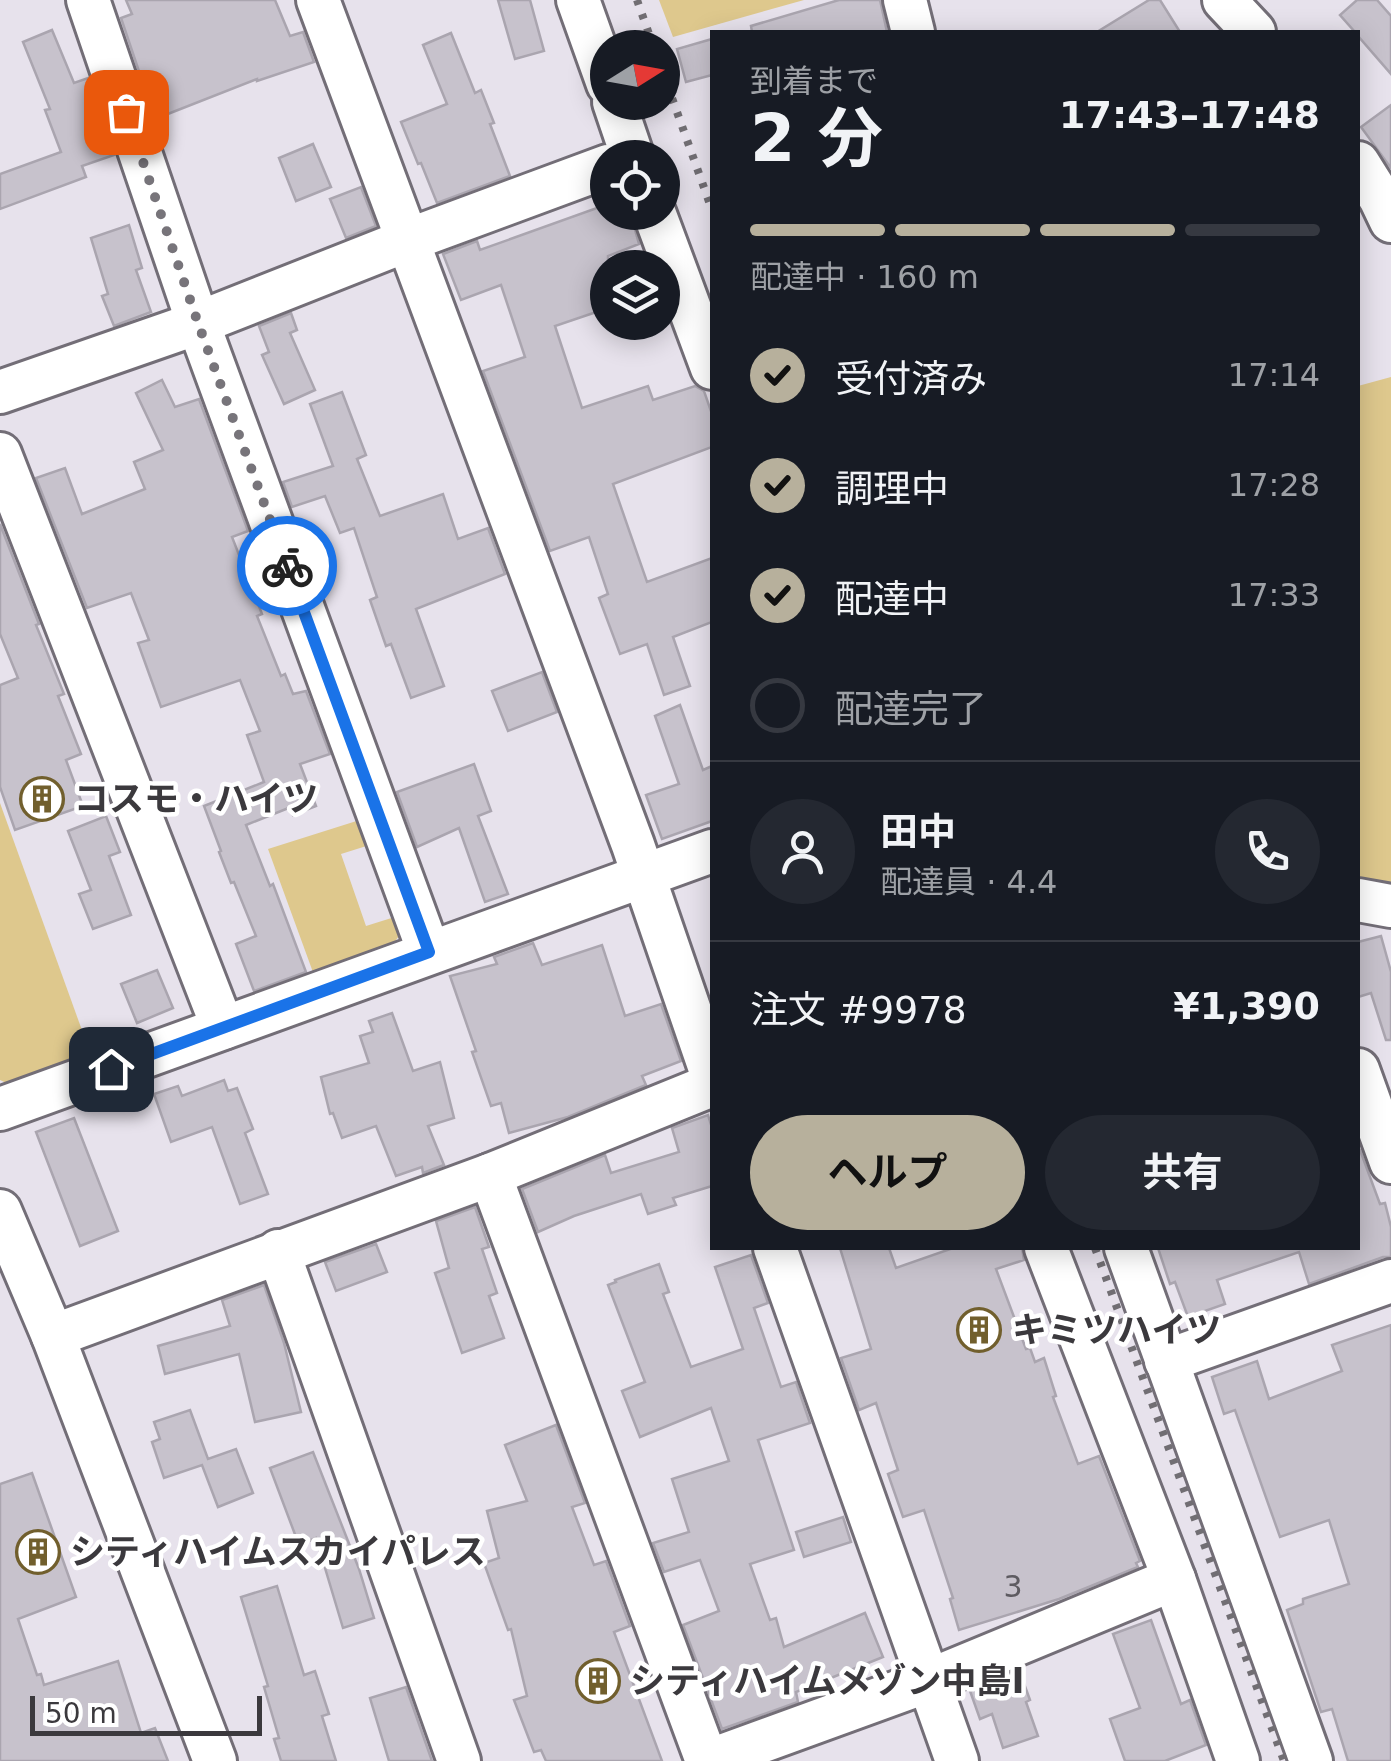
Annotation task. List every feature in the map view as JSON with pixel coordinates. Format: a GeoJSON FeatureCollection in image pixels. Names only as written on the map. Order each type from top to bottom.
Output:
{"type":"FeatureCollection","features":[{"type":"Feature","properties":{"kind":"street"},"geometry":{"type":"LineString","coordinates":[[88,0],[198,323],[429,952]]}},
{"type":"Feature","properties":{"kind":"street"},"geometry":{"type":"LineString","coordinates":[[318,0],[644,877],[710,1069]]}},
{"type":"Feature","properties":{"kind":"street"},"geometry":{"type":"LineString","coordinates":[[578,0],[590,34]]}},
{"type":"Feature","properties":{"kind":"street"},"geometry":{"type":"LineString","coordinates":[[905,0],[912,30]]}},
{"type":"Feature","properties":{"kind":"street"},"geometry":{"type":"LineString","coordinates":[[1224,0],[1252,30]]}},
{"type":"Feature","properties":{"kind":"street"},"geometry":{"type":"LineString","coordinates":[[1360,166],[1391,221]]}},
{"type":"Feature","properties":{"kind":"street"},"geometry":{"type":"LineString","coordinates":[[0,392],[198,323],[590,173]]}},
{"type":"Feature","properties":{"kind":"street"},"geometry":{"type":"LineString","coordinates":[[661,230],[710,363]]}},
{"type":"Feature","properties":{"kind":"street"},"geometry":{"type":"LineString","coordinates":[[0,454],[222,1028]]}},
{"type":"Feature","properties":{"kind":"street"},"geometry":{"type":"LineString","coordinates":[[0,1109],[710,852]]}},
{"type":"Feature","properties":{"kind":"street"},"geometry":{"type":"LineString","coordinates":[[1360,900],[1391,906]]}},
{"type":"Feature","properties":{"kind":"street"},"geometry":{"type":"LineString","coordinates":[[1360,1076],[1391,1162]]}},
{"type":"Feature","properties":{"kind":"street"},"geometry":{"type":"LineString","coordinates":[[54,1336],[490,1175],[710,1086]]}},
{"type":"Feature","properties":{"kind":"street"},"geometry":{"type":"LineString","coordinates":[[490,1175],[708,1761],[928,1681],[1174,1580]]}},
{"type":"Feature","properties":{"kind":"street"},"geometry":{"type":"LineString","coordinates":[[0,1210],[54,1336],[215,1761]]}},
{"type":"Feature","properties":{"kind":"street"},"geometry":{"type":"LineString","coordinates":[[776,1250],[957,1761]]}},
{"type":"Feature","properties":{"kind":"street"},"geometry":{"type":"LineString","coordinates":[[1047,1250],[1174,1580],[1238,1761]]}},
{"type":"Feature","properties":{"kind":"street"},"geometry":{"type":"LineString","coordinates":[[1127,1250],[1311,1761]]}},
{"type":"Feature","properties":{"kind":"street"},"geometry":{"type":"LineString","coordinates":[[278,1251],[459,1761]]}},
{"type":"Feature","properties":{"kind":"street"},"geometry":{"type":"LineString","coordinates":[[1166,1361],[1391,1282]]}},
{"type":"Feature","properties":{"kind":"shaded area"},"geometry":{"type":"Polygon","coordinates":[[[659,0],[804,0],[680,35],[680,30],[670,30],[659,0]]]}},
{"type":"Feature","properties":{"kind":"shaded area"},"geometry":{"type":"Polygon","coordinates":[[[1391,377],[1391,885],[1360,887],[1360,385],[1391,377]]]}},
{"type":"Feature","properties":{"kind":"shaded area"},"geometry":{"type":"Polygon","coordinates":[[[0,803],[92,1058],[13,1086],[0,1080],[0,803]]]}},
{"type":"Feature","properties":{"kind":"shaded area"},"geometry":{"type":"Polygon","coordinates":[[[366,818],[376,843],[341,854],[366,926],[401,915],[406,926],[391,947],[314,975],[268,849],[366,818]]]}},
{"type":"Feature","properties":{"kind":"building"},"geometry":{"type":"Polygon","coordinates":[[[126,0],[275,0],[290,36],[303,32],[314,62],[257,79],[155,119],[121,18],[132,14],[126,0]]]}},
{"type":"Feature","properties":{"kind":"building"},"geometry":{"type":"Polygon","coordinates":[[[498,0],[530,0],[544,51],[515,59],[498,0]]]}},
{"type":"Feature","properties":{"kind":"building"},"geometry":{"type":"Polygon","coordinates":[[[839,0],[880,0],[887,30],[752,30],[751,26],[839,0]]]}},
{"type":"Feature","properties":{"kind":"building"},"geometry":{"type":"Polygon","coordinates":[[[1149,0],[1160,0],[1179,30],[1100,30],[1149,0]]]}},
{"type":"Feature","properties":{"kind":"building"},"geometry":{"type":"Polygon","coordinates":[[[1357,0],[1377,0],[1391,16],[1391,74],[1360,38],[1360,30],[1353,30],[1340,15],[1357,0]]]}},
{"type":"Feature","properties":{"kind":"building"},"geometry":{"type":"Polygon","coordinates":[[[52,30],[74,83],[88,78],[114,155],[82,166],[86,177],[0,209],[0,174],[61,152],[45,110],[50,109],[23,42],[52,30]]]}},
{"type":"Feature","properties":{"kind":"building"},"geometry":{"type":"Polygon","coordinates":[[[451,33],[475,93],[481,90],[510,176],[437,203],[401,122],[447,104],[423,45],[451,33]]]}},
{"type":"Feature","properties":{"kind":"building"},"geometry":{"type":"Polygon","coordinates":[[[710,40],[710,76],[686,82],[680,48],[710,40]]]}},
{"type":"Feature","properties":{"kind":"building"},"geometry":{"type":"Polygon","coordinates":[[[1391,105],[1391,168],[1361,127],[1391,105]]]}},
{"type":"Feature","properties":{"kind":"building"},"geometry":{"type":"Polygon","coordinates":[[[313,144],[331,187],[296,201],[279,158],[313,144]]]}},
{"type":"Feature","properties":{"kind":"building"},"geometry":{"type":"Polygon","coordinates":[[[361,187],[376,226],[346,238],[330,199],[361,187]]]}},
{"type":"Feature","properties":{"kind":"building"},"geometry":{"type":"Polygon","coordinates":[[[590,210],[590,230],[635,230],[639,244],[624,250],[590,250],[590,314],[555,326],[582,408],[648,386],[653,400],[695,386],[704,391],[710,408],[710,448],[613,484],[647,582],[710,559],[710,623],[673,637],[690,686],[664,695],[647,644],[620,654],[599,598],[608,594],[589,537],[550,551],[483,371],[525,357],[501,285],[461,300],[443,254],[477,241],[480,250],[590,210]]]}},
{"type":"Feature","properties":{"kind":"building"},"geometry":{"type":"Polygon","coordinates":[[[129,225],[142,268],[136,270],[151,312],[114,326],[102,296],[108,294],[91,238],[129,225]]]}},
{"type":"Feature","properties":{"kind":"building"},"geometry":{"type":"Polygon","coordinates":[[[291,313],[297,330],[290,333],[315,390],[284,404],[262,355],[269,352],[259,326],[291,313]]]}},
{"type":"Feature","properties":{"kind":"building"},"geometry":{"type":"Polygon","coordinates":[[[162,380],[175,407],[199,399],[248,531],[232,537],[262,614],[257,616],[281,676],[285,674],[293,694],[306,691],[330,754],[300,764],[316,806],[293,815],[291,807],[246,825],[306,972],[254,991],[236,944],[256,936],[234,882],[231,883],[204,806],[264,782],[247,735],[260,731],[240,680],[161,707],[138,643],[149,640],[131,593],[87,608],[36,478],[65,468],[82,514],[145,489],[134,462],[163,450],[136,393],[162,380]]]}},
{"type":"Feature","properties":{"kind":"building"},"geometry":{"type":"Polygon","coordinates":[[[342,392],[366,455],[357,459],[380,516],[443,494],[458,539],[488,528],[505,574],[416,609],[444,686],[411,698],[370,600],[377,597],[354,528],[340,533],[325,496],[292,507],[283,482],[333,466],[310,404],[342,392]]]}},
{"type":"Feature","properties":{"kind":"building"},"geometry":{"type":"Polygon","coordinates":[[[0,524],[64,694],[58,696],[81,754],[66,760],[83,806],[15,830],[0,787],[0,685],[18,678],[0,634],[0,524]]]}},
{"type":"Feature","properties":{"kind":"building"},"geometry":{"type":"Polygon","coordinates":[[[542,672],[557,712],[508,731],[492,691],[542,672]]]}},
{"type":"Feature","properties":{"kind":"building"},"geometry":{"type":"Polygon","coordinates":[[[680,705],[703,770],[710,767],[710,822],[662,839],[646,795],[679,784],[655,716],[680,705]]]}},
{"type":"Feature","properties":{"kind":"building"},"geometry":{"type":"Polygon","coordinates":[[[474,764],[491,811],[478,816],[508,894],[485,902],[459,828],[417,847],[397,792],[474,764]]]}},
{"type":"Feature","properties":{"kind":"building"},"geometry":{"type":"Polygon","coordinates":[[[106,816],[120,852],[109,856],[131,915],[93,929],[79,894],[91,890],[68,831],[106,816]]]}},
{"type":"Feature","properties":{"kind":"building"},"geometry":{"type":"Polygon","coordinates":[[[1381,936],[1391,972],[1391,1040],[1386,1040],[1371,993],[1360,996],[1360,941],[1381,936]]]}},
{"type":"Feature","properties":{"kind":"building"},"geometry":{"type":"Polygon","coordinates":[[[533,943],[542,965],[602,945],[625,1016],[661,1004],[681,1061],[642,1076],[646,1085],[568,1117],[509,1133],[501,1103],[491,1106],[450,976],[497,964],[494,957],[533,943]]]}},
{"type":"Feature","properties":{"kind":"building"},"geometry":{"type":"Polygon","coordinates":[[[157,970],[173,1008],[137,1023],[121,984],[157,970]]]}},
{"type":"Feature","properties":{"kind":"building"},"geometry":{"type":"Polygon","coordinates":[[[392,1013],[413,1071],[440,1062],[454,1118],[428,1126],[444,1165],[423,1173],[422,1167],[396,1176],[376,1126],[342,1138],[333,1113],[330,1114],[321,1077],[369,1063],[360,1036],[373,1032],[369,1021],[392,1013]]]}},
{"type":"Feature","properties":{"kind":"building"},"geometry":{"type":"Polygon","coordinates":[[[224,1080],[228,1091],[237,1088],[253,1129],[245,1133],[268,1194],[240,1204],[212,1127],[171,1142],[154,1094],[178,1086],[182,1096],[224,1080]]]}},
{"type":"Feature","properties":{"kind":"building"},"geometry":{"type":"Polygon","coordinates":[[[708,1115],[710,1187],[673,1198],[676,1205],[648,1214],[641,1194],[538,1232],[522,1189],[605,1155],[611,1173],[679,1152],[672,1128],[708,1115]]]}},
{"type":"Feature","properties":{"kind":"building"},"geometry":{"type":"Polygon","coordinates":[[[74,1118],[118,1231],[80,1246],[36,1132],[74,1118]]]}},
{"type":"Feature","properties":{"kind":"building"},"geometry":{"type":"Polygon","coordinates":[[[1360,1150],[1380,1204],[1385,1203],[1391,1227],[1391,1257],[1309,1284],[1299,1252],[1217,1280],[1225,1304],[1188,1317],[1175,1282],[1170,1284],[1159,1250],[1360,1250],[1360,1150]]]}},
{"type":"Feature","properties":{"kind":"building"},"geometry":{"type":"Polygon","coordinates":[[[475,1207],[489,1247],[482,1249],[497,1293],[489,1296],[504,1338],[462,1353],[435,1273],[449,1268],[436,1221],[475,1207]]]}},
{"type":"Feature","properties":{"kind":"building"},"geometry":{"type":"Polygon","coordinates":[[[376,1244],[387,1272],[336,1291],[325,1262],[376,1244]]]}},
{"type":"Feature","properties":{"kind":"building"},"geometry":{"type":"Polygon","coordinates":[[[841,1250],[890,1250],[896,1268],[947,1250],[1022,1250],[1024,1260],[996,1269],[1026,1349],[1030,1348],[1035,1362],[1044,1358],[1056,1396],[1053,1397],[1078,1464],[1099,1456],[1140,1561],[1136,1563],[1138,1567],[1059,1599],[959,1630],[950,1599],[953,1598],[924,1510],[903,1517],[888,1474],[898,1470],[876,1403],[859,1410],[841,1358],[871,1349],[841,1250]]]}},
{"type":"Feature","properties":{"kind":"building"},"geometry":{"type":"Polygon","coordinates":[[[751,1255],[768,1303],[754,1308],[781,1387],[796,1382],[810,1423],[758,1440],[794,1550],[750,1564],[770,1620],[776,1618],[784,1647],[865,1613],[883,1657],[796,1692],[798,1702],[722,1729],[683,1625],[719,1611],[700,1560],[664,1572],[653,1543],[689,1532],[672,1479],[729,1461],[711,1408],[640,1437],[622,1391],[645,1382],[608,1285],[659,1264],[669,1292],[663,1294],[691,1367],[743,1349],[715,1267],[751,1255]]]}},
{"type":"Feature","properties":{"kind":"building"},"geometry":{"type":"Polygon","coordinates":[[[264,1285],[301,1412],[255,1422],[239,1354],[165,1374],[158,1346],[230,1326],[222,1300],[264,1285]]]}},
{"type":"Feature","properties":{"kind":"building"},"geometry":{"type":"Polygon","coordinates":[[[1391,1325],[1391,1761],[1348,1761],[1332,1709],[1321,1712],[1287,1610],[1303,1604],[1303,1599],[1349,1584],[1329,1520],[1280,1537],[1235,1410],[1224,1414],[1212,1377],[1257,1361],[1269,1399],[1342,1371],[1332,1345],[1391,1325]]]}},
{"type":"Feature","properties":{"kind":"building"},"geometry":{"type":"Polygon","coordinates":[[[190,1410],[208,1459],[236,1449],[253,1493],[218,1507],[202,1465],[164,1478],[152,1442],[160,1439],[154,1422],[190,1410]]]}},
{"type":"Feature","properties":{"kind":"building"},"geometry":{"type":"Polygon","coordinates":[[[556,1425],[585,1503],[572,1507],[594,1565],[606,1561],[630,1626],[614,1632],[662,1761],[546,1761],[541,1750],[534,1752],[514,1700],[527,1696],[511,1629],[508,1630],[484,1563],[499,1558],[487,1511],[527,1501],[505,1445],[556,1425]]]}},
{"type":"Feature","properties":{"kind":"building"},"geometry":{"type":"Polygon","coordinates":[[[313,1452],[374,1618],[343,1628],[316,1538],[299,1545],[270,1468],[313,1452]]]}},
{"type":"Feature","properties":{"kind":"building"},"geometry":{"type":"Polygon","coordinates":[[[32,1473],[76,1597],[18,1619],[37,1675],[41,1674],[44,1685],[118,1661],[141,1733],[155,1728],[168,1761],[0,1761],[0,1484],[32,1473]]]}},
{"type":"Feature","properties":{"kind":"building"},"geometry":{"type":"Polygon","coordinates":[[[843,1517],[851,1542],[804,1557],[796,1532],[843,1517]]]}},
{"type":"Feature","properties":{"kind":"building"},"geometry":{"type":"Polygon","coordinates":[[[277,1586],[304,1675],[315,1671],[329,1714],[322,1716],[336,1761],[281,1761],[274,1739],[279,1738],[264,1687],[268,1686],[241,1597],[277,1586]]]}},
{"type":"Feature","properties":{"kind":"building"},"geometry":{"type":"Polygon","coordinates":[[[1151,1620],[1181,1704],[1190,1700],[1206,1745],[1165,1761],[1125,1761],[1110,1719],[1140,1708],[1113,1634],[1151,1620]]]}},
{"type":"Feature","properties":{"kind":"building"},"geometry":{"type":"Polygon","coordinates":[[[1019,1670],[1038,1736],[1003,1748],[992,1714],[980,1719],[970,1691],[1019,1670]]]}},
{"type":"Feature","properties":{"kind":"building"},"geometry":{"type":"Polygon","coordinates":[[[406,1687],[432,1761],[389,1761],[370,1698],[406,1687]]]}},
{"type":"Feature","properties":{"kind":"railway"},"geometry":{"type":"LineString","coordinates":[[637,0],[648,30]]}},
{"type":"Feature","properties":{"kind":"railway"},"geometry":{"type":"LineString","coordinates":[[680,120],[710,204]]}},
{"type":"Feature","properties":{"kind":"railway"},"geometry":{"type":"LineString","coordinates":[[1096,1250],[1284,1761]]}},
{"type":"Feature","properties":{"kind":"way so far"},"geometry":{"type":"LineString","coordinates":[[126,112],[287,566]]}},
{"type":"Feature","properties":{"kind":"place","name":"コスモ・ハイツ"},"geometry":{"type":"Point","coordinates":[42,799]}},
{"type":"Feature","properties":{"kind":"place","name":"キミツハイツ"},"geometry":{"type":"Point","coordinates":[979,1330]}},
{"type":"Feature","properties":{"kind":"place","name":"シティハイムスカイパレス"},"geometry":{"type":"Point","coordinates":[38,1552]}},
{"type":"Feature","properties":{"kind":"place","name":"シティハイムメゾン中島I"},"geometry":{"type":"Point","coordinates":[598,1681]}},
{"type":"Feature","properties":{"kind":"route"},"geometry":{"type":"LineString","coordinates":[[111,1069],[429,952],[287,566]]}}]}
